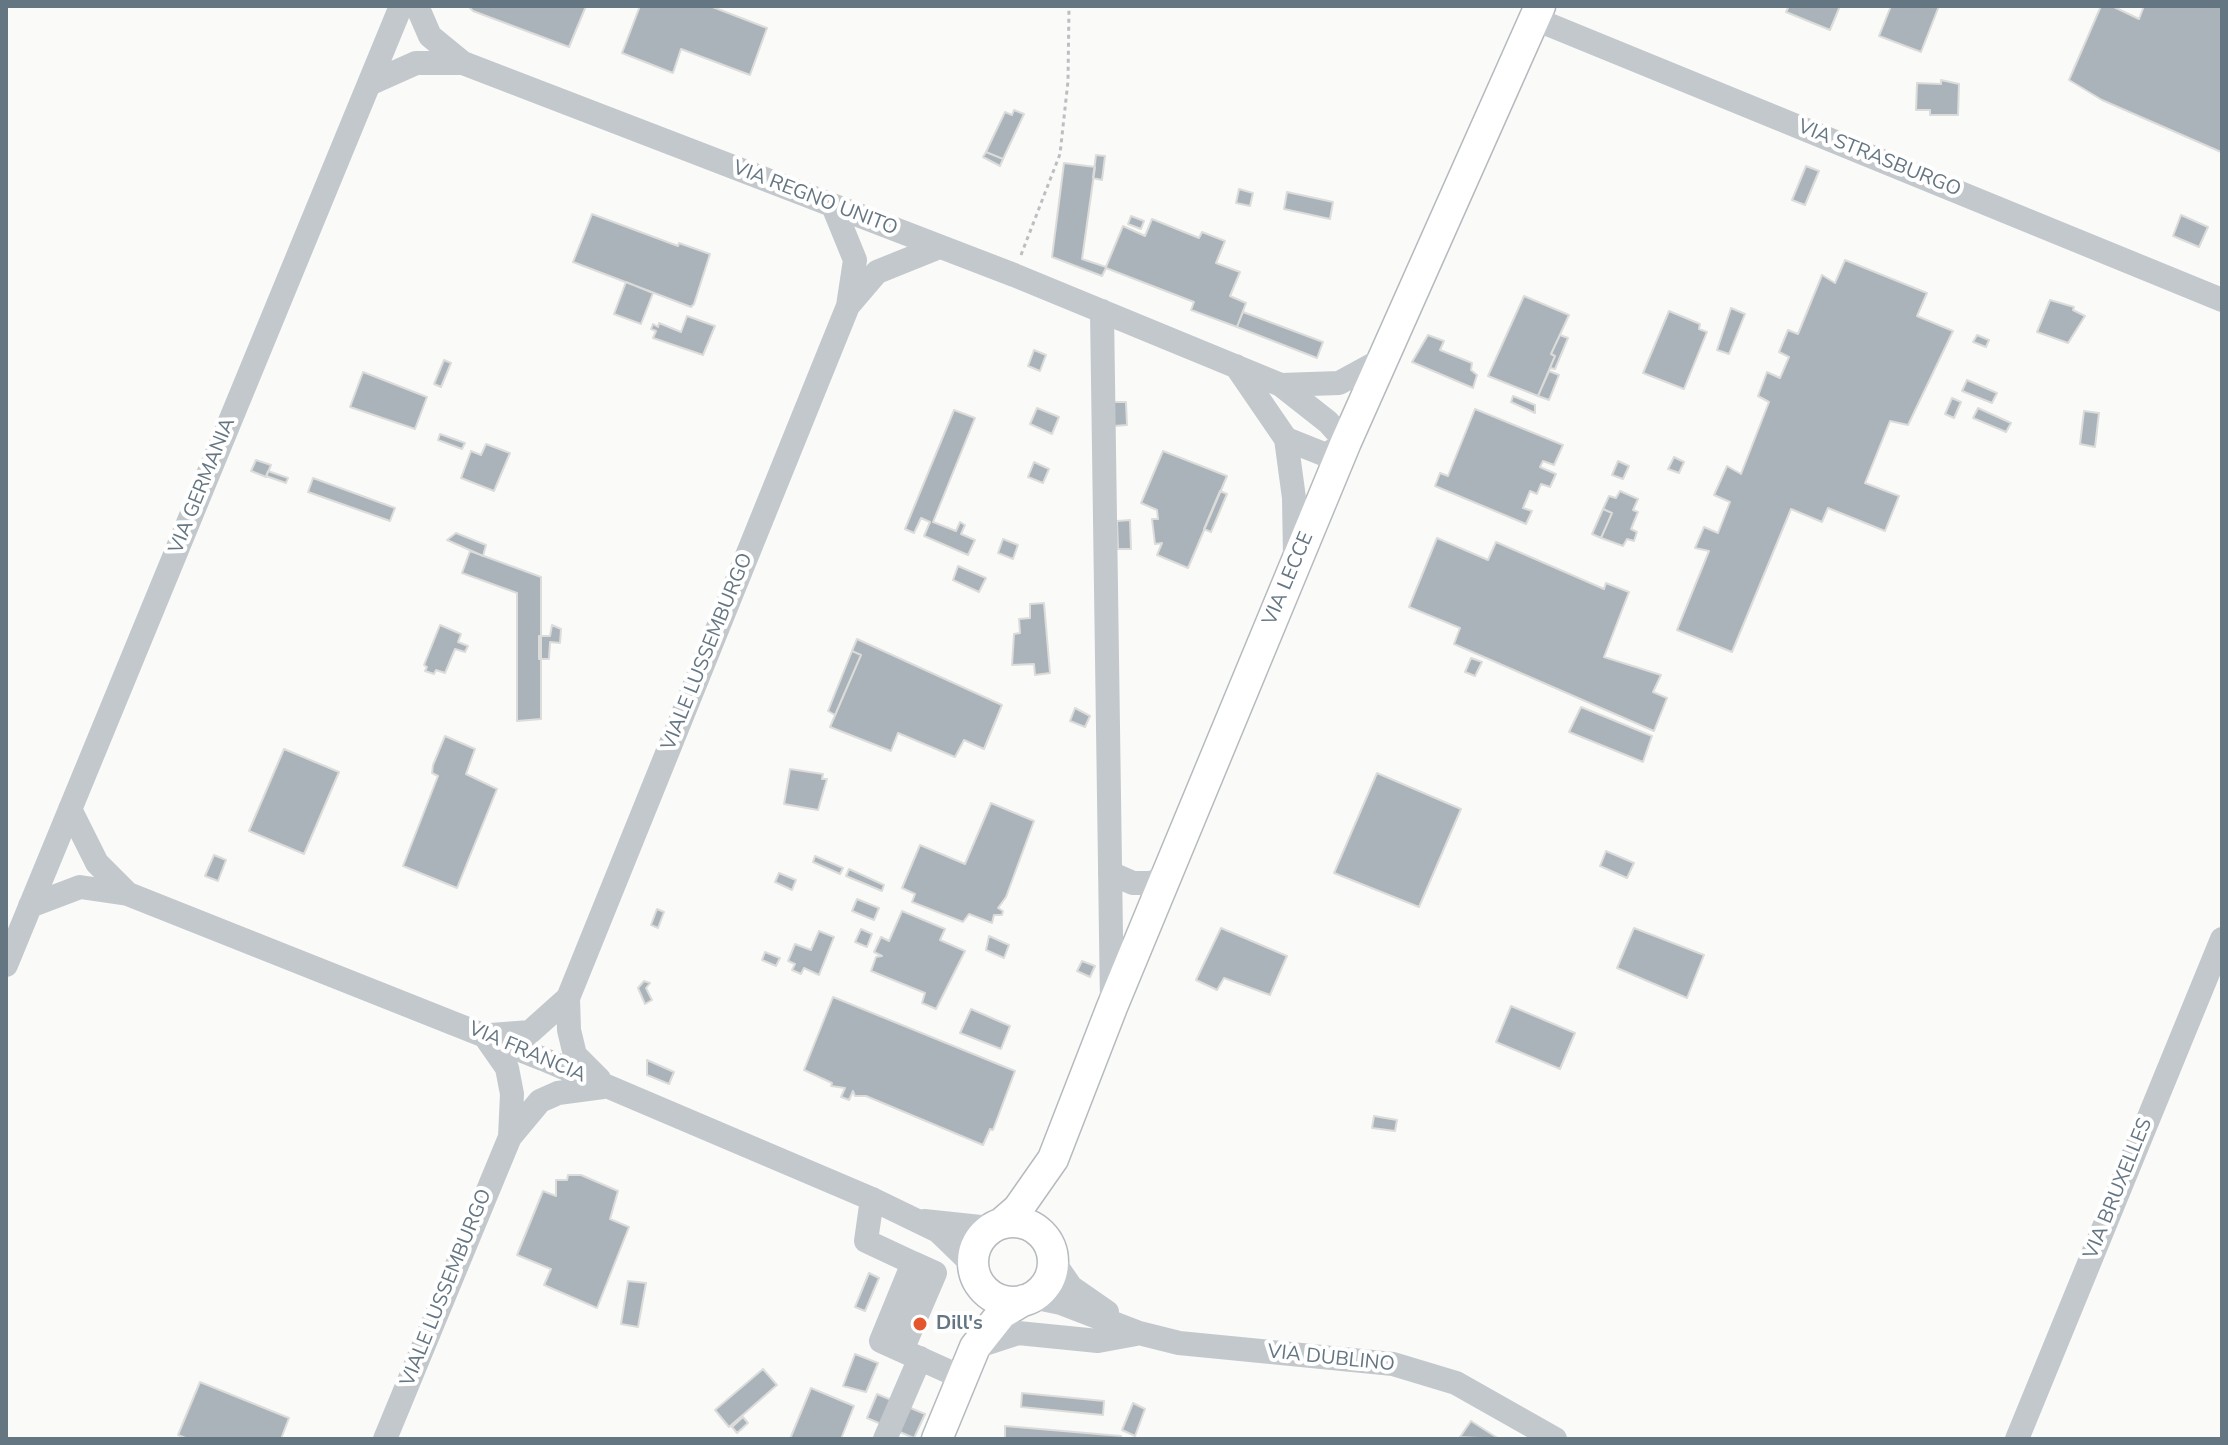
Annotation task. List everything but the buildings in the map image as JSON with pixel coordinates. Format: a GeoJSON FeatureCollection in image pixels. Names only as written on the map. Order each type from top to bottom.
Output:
{"type":"FeatureCollection","features":[{"type":"Feature","properties":{"kind":"main road","name":"VIA LECCE"},"geometry":{"type":"LineString","coordinates":[[1051,1253],[1047,1197],[1053,1159],[1112,1007],[1346,442],[1538,12]]}},
{"type":"Feature","properties":{"kind":"main road","name":"VIA LECCE"},"geometry":{"type":"LineString","coordinates":[[997,1225],[1018,1209],[1053,1159]]}},
{"type":"Feature","properties":{"kind":"main road"},"geometry":{"type":"LineString","coordinates":[[937,1439],[975,1347],[1002,1313],[1028,1299],[1047,1282],[1051,1253],[1030,1226],[997,1225],[977,1244],[974,1272],[975,1347]]}},
{"type":"Feature","properties":{"kind":"main road"},"geometry":{"type":"LineString","coordinates":[[974,1272],[996,1299],[1028,1299]]}},
{"type":"Feature","properties":{"kind":"street","name":"VIA GERMANIA"},"geometry":{"type":"LineString","coordinates":[[6,965],[401,6]]}},
{"type":"Feature","properties":{"kind":"street","name":"VIA REGNO UNITO"},"geometry":{"type":"LineString","coordinates":[[417,6],[430,36],[463,63],[1014,275],[1281,385]]}},
{"type":"Feature","properties":{"kind":"street","name":"VIA STRASBURGO"},"geometry":{"type":"LineString","coordinates":[[1538,12],[2222,300]]}},
{"type":"Feature","properties":{"kind":"street"},"geometry":{"type":"LineString","coordinates":[[369,84],[416,63],[463,63]]}},
{"type":"Feature","properties":{"kind":"street"},"geometry":{"type":"LineString","coordinates":[[833,206],[855,260]]}},
{"type":"Feature","properties":{"kind":"street"},"geometry":{"type":"LineString","coordinates":[[848,306],[855,260],[883,225]]}},
{"type":"Feature","properties":{"kind":"street"},"geometry":{"type":"LineString","coordinates":[[877,272],[883,225]]}},
{"type":"Feature","properties":{"kind":"street"},"geometry":{"type":"LineString","coordinates":[[848,306],[877,272],[939,247]]}},
{"type":"Feature","properties":{"kind":"street","name":"VIALE LUSSEMBURGO"},"geometry":{"type":"LineString","coordinates":[[568,998],[848,306]]}},
{"type":"Feature","properties":{"kind":"street"},"geometry":{"type":"LineString","coordinates":[[1102,311],[1112,1007]]}},
{"type":"Feature","properties":{"kind":"street"},"geometry":{"type":"LineString","coordinates":[[1281,385],[1339,383],[1383,359]]}},
{"type":"Feature","properties":{"kind":"street"},"geometry":{"type":"LineString","coordinates":[[1236,366],[1286,439],[1294,498],[1295,566]]}},
{"type":"Feature","properties":{"kind":"street"},"geometry":{"type":"LineString","coordinates":[[1281,385],[1328,422],[1346,442],[1326,455],[1286,439]]}},
{"type":"Feature","properties":{"kind":"street"},"geometry":{"type":"LineString","coordinates":[[70,809],[97,863],[128,894]]}},
{"type":"Feature","properties":{"kind":"street"},"geometry":{"type":"LineString","coordinates":[[50,857],[73,857],[97,863]]}},
{"type":"Feature","properties":{"kind":"street"},"geometry":{"type":"LineString","coordinates":[[50,857],[80,887]]}},
{"type":"Feature","properties":{"kind":"street"},"geometry":{"type":"LineString","coordinates":[[1110,873],[1133,883],[1151,883],[1166,876]]}},
{"type":"Feature","properties":{"kind":"street"},"geometry":{"type":"LineString","coordinates":[[30,906],[80,887],[128,894]]}},
{"type":"Feature","properties":{"kind":"street","name":"VIA FRANCIA"},"geometry":{"type":"LineString","coordinates":[[128,894],[543,1059],[922,1221]]}},
{"type":"Feature","properties":{"kind":"street","name":"VIA BRUXELLES"},"geometry":{"type":"LineString","coordinates":[[2017,1439],[2222,939]]}},
{"type":"Feature","properties":{"kind":"street"},"geometry":{"type":"LineString","coordinates":[[484,1035],[530,1032],[542,1025],[568,998]]}},
{"type":"Feature","properties":{"kind":"street"},"geometry":{"type":"LineString","coordinates":[[568,998],[569,1030],[575,1055],[606,1086]]}},
{"type":"Feature","properties":{"kind":"street"},"geometry":{"type":"LineString","coordinates":[[540,1101],[543,1059],[539,1042],[542,1025]]}},
{"type":"Feature","properties":{"kind":"street"},"geometry":{"type":"LineString","coordinates":[[512,1094],[526,1073],[569,1030]]}},
{"type":"Feature","properties":{"kind":"street"},"geometry":{"type":"LineString","coordinates":[[484,1035],[507,1068],[512,1094],[510,1137]]}},
{"type":"Feature","properties":{"kind":"street"},"geometry":{"type":"LineString","coordinates":[[510,1137],[540,1101],[558,1093],[606,1086]]}},
{"type":"Feature","properties":{"kind":"street","name":"VIALE LUSSEMBURGO"},"geometry":{"type":"LineString","coordinates":[[385,1439],[510,1137]]}},
{"type":"Feature","properties":{"kind":"street"},"geometry":{"type":"LineString","coordinates":[[872,1199],[866,1241],[935,1273],[885,1439]]}},
{"type":"Feature","properties":{"kind":"street"},"geometry":{"type":"LineString","coordinates":[[922,1221],[997,1225]]}},
{"type":"Feature","properties":{"kind":"street"},"geometry":{"type":"LineString","coordinates":[[922,1221],[974,1272]]}},
{"type":"Feature","properties":{"kind":"street","name":"VIA DUBLINO"},"geometry":{"type":"LineString","coordinates":[[1051,1253],[1071,1287],[1139,1333]]}},
{"type":"Feature","properties":{"kind":"street","name":"VIA DUBLINO"},"geometry":{"type":"LineString","coordinates":[[1028,1299],[1061,1303],[1139,1333],[1179,1343],[1393,1364],[1456,1383],[1555,1439]]}},
{"type":"Feature","properties":{"kind":"street","name":"VIA DUBLINO"},"geometry":{"type":"LineString","coordinates":[[975,1347],[1018,1333],[1098,1341],[1139,1333]]}},
{"type":"Feature","properties":{"kind":"street"},"geometry":{"type":"LineString","coordinates":[[911,1354],[963,1378]]}},
{"type":"Feature","properties":{"kind":"path"},"geometry":{"type":"LineString","coordinates":[[1014,275],[1060,154],[1068,81],[1069,6]]}},
{"type":"Feature","properties":{"kind":"place","name":"Dill's"},"geometry":{"type":"Point","coordinates":[920,1324]}}]}
